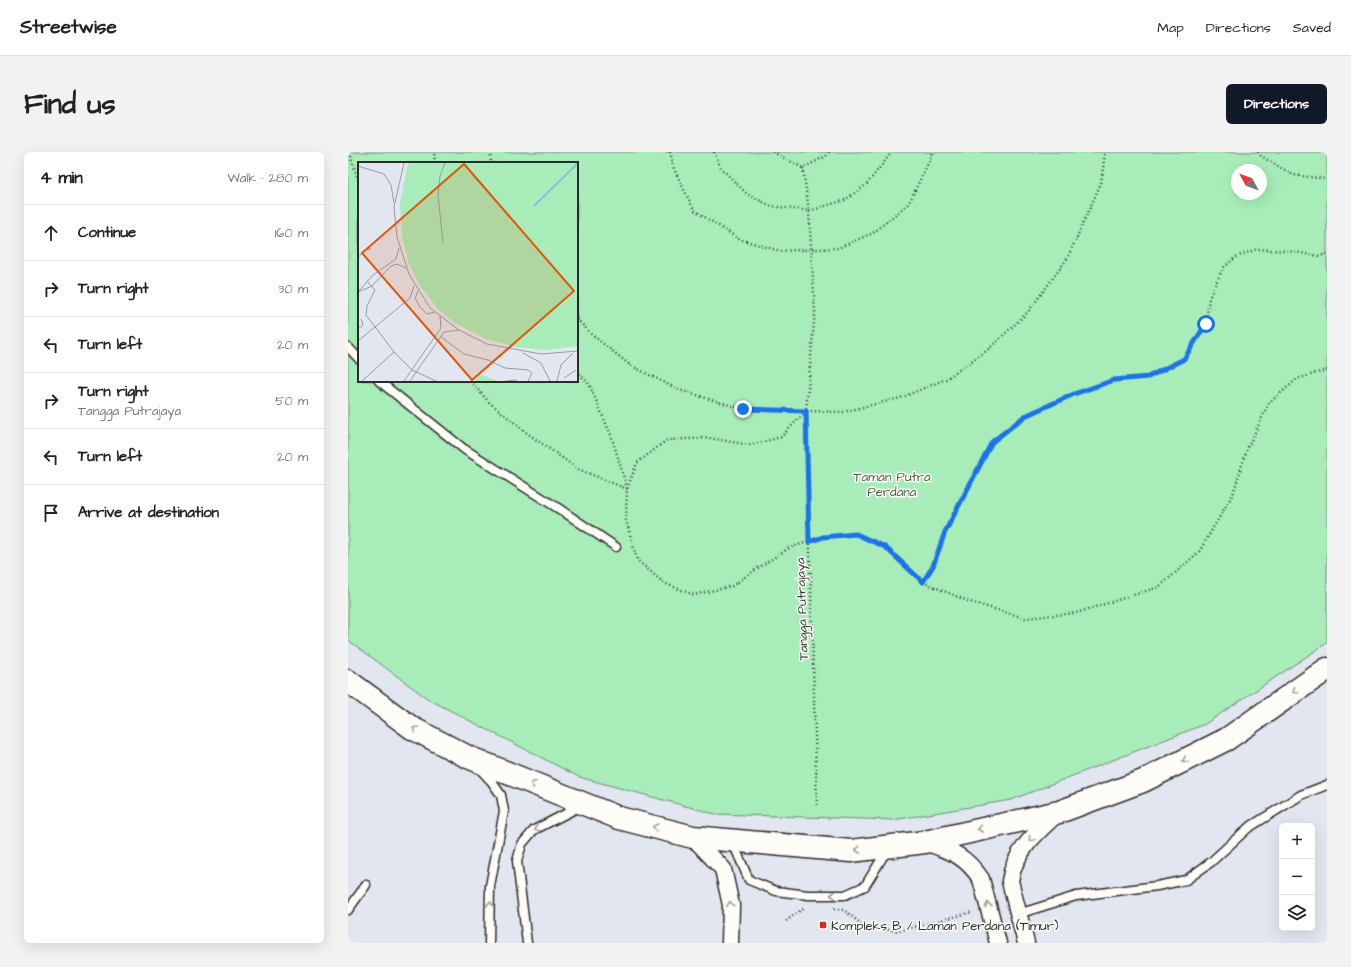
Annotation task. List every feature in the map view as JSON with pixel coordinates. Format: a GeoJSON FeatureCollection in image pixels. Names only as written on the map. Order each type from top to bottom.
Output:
{"type":"FeatureCollection","features":[{"type":"Feature","properties":{"kind":"main road"},"geometry":{"type":"LineString","coordinates":[[348,681],[412,728],[468,757],[619,818],[693,836],[851,851],[925,842],[1059,812],[1143,781],[1227,739],[1327,669]]}},
{"type":"Feature","properties":{"kind":"street"},"geometry":{"type":"LineString","coordinates":[[1026,943],[1010,881],[1011,871],[1015,861],[1031,839],[1059,812]]}},
{"type":"Feature","properties":{"kind":"street"},"geometry":{"type":"LineString","coordinates":[[693,836],[723,869],[731,905],[730,943]]}},
{"type":"Feature","properties":{"kind":"street"},"geometry":{"type":"LineString","coordinates":[[925,842],[953,852],[969,863],[982,879],[998,943]]}},
{"type":"Feature","properties":{"kind":"lane"},"geometry":{"type":"LineString","coordinates":[[348,347],[358,358]]}},
{"type":"Feature","properties":{"kind":"lane"},"geometry":{"type":"LineString","coordinates":[[381,382],[464,449],[561,510],[616,547]]}},
{"type":"Feature","properties":{"kind":"lane"},"geometry":{"type":"LineString","coordinates":[[468,757],[497,788],[501,795],[504,811],[490,886],[489,943]]}},
{"type":"Feature","properties":{"kind":"lane"},"geometry":{"type":"LineString","coordinates":[[1018,914],[1076,896],[1157,886],[1186,880],[1212,862],[1248,828],[1301,795],[1327,785]]}},
{"type":"Feature","properties":{"kind":"lane"},"geometry":{"type":"LineString","coordinates":[[527,943],[517,861],[522,844],[534,830],[583,804]]}},
{"type":"Feature","properties":{"kind":"lane"},"geometry":{"type":"LineString","coordinates":[[732,840],[749,880],[776,891],[808,896],[845,895],[865,886],[890,846]]}},
{"type":"Feature","properties":{"kind":"lane"},"geometry":{"type":"LineString","coordinates":[[348,910],[366,885]]}},
{"type":"Feature","properties":{"kind":"path"},"geometry":{"type":"LineString","coordinates":[[351,152],[351,158],[358,179]]}},
{"type":"Feature","properties":{"kind":"path"},"geometry":{"type":"LineString","coordinates":[[435,152],[435,162]]}},
{"type":"Feature","properties":{"kind":"path"},"geometry":{"type":"LineString","coordinates":[[670,152],[674,169],[694,210],[739,239],[780,251],[838,248],[872,233],[909,203],[930,160],[932,152]]}},
{"type":"Feature","properties":{"kind":"path"},"geometry":{"type":"LineString","coordinates":[[714,152],[721,168],[747,194],[770,206],[809,211],[845,200],[867,184],[892,152]]}},
{"type":"Feature","properties":{"kind":"path"},"geometry":{"type":"LineString","coordinates":[[773,152],[803,168],[826,156],[829,152]]}},
{"type":"Feature","properties":{"kind":"path"},"geometry":{"type":"LineString","coordinates":[[578,320],[591,334],[630,365],[679,390],[743,409],[843,412],[900,398],[946,379],[990,348],[1028,312],[1067,259],[1101,183],[1105,152]]}},
{"type":"Feature","properties":{"kind":"path"},"geometry":{"type":"LineString","coordinates":[[1258,152],[1261,156],[1293,175],[1327,179]]}},
{"type":"Feature","properties":{"kind":"path","name":"Tangga Putrajaya"},"geometry":{"type":"LineString","coordinates":[[803,168],[809,211],[815,312],[806,411],[817,806]]}},
{"type":"Feature","properties":{"kind":"path"},"geometry":{"type":"LineString","coordinates":[[923,582],[933,566],[945,532],[992,442],[1025,416],[1074,394],[1114,380],[1148,377],[1184,359],[1206,324],[1209,298],[1223,268],[1236,257],[1257,249],[1288,251],[1319,256],[1327,254]]}},
{"type":"Feature","properties":{"kind":"path"},"geometry":{"type":"LineString","coordinates":[[578,372],[589,384],[611,435],[627,489],[626,520],[637,560],[664,584],[694,595],[732,586],[789,548],[823,537],[856,534],[885,547],[923,582],[970,602],[1026,618],[1076,613],[1159,587],[1200,552],[1233,494],[1247,449],[1269,403],[1297,379],[1327,370]]}},
{"type":"Feature","properties":{"kind":"path"},"geometry":{"type":"LineString","coordinates":[[471,382],[489,402],[522,429],[578,469],[627,489]]}},
{"type":"Feature","properties":{"kind":"path"},"geometry":{"type":"LineString","coordinates":[[627,489],[638,463],[667,440],[709,438],[750,445],[781,437],[806,411]]}},
{"type":"Feature","properties":{"kind":"path"},"geometry":{"type":"LineString","coordinates":[[786,921],[800,910],[809,907]]}},
{"type":"Feature","properties":{"kind":"path"},"geometry":{"type":"LineString","coordinates":[[832,909],[844,910],[865,927],[898,931],[989,908]]}},
{"type":"Feature","properties":{"kind":"green space","name":"Taman Putra Perdana"},"geometry":{"type":"Polygon","coordinates":[[[348,152],[1327,152],[1327,643],[1205,724],[1011,800],[893,820],[715,814],[579,777],[428,699],[348,640],[348,152]]]}},
{"type":"Feature","properties":{"kind":"place","name":"Kompleks B / Laman Perdana (Timur)"},"geometry":{"type":"Point","coordinates":[823,925]}},
{"type":"Feature","properties":{"kind":"route"},"geometry":{"type":"LineString","coordinates":[[743,409],[806,411],[809,542],[823,537],[856,534],[885,547],[923,582],[933,566],[945,532],[992,442],[1025,416],[1074,394],[1114,380],[1148,377],[1184,359],[1206,324]]}}]}
